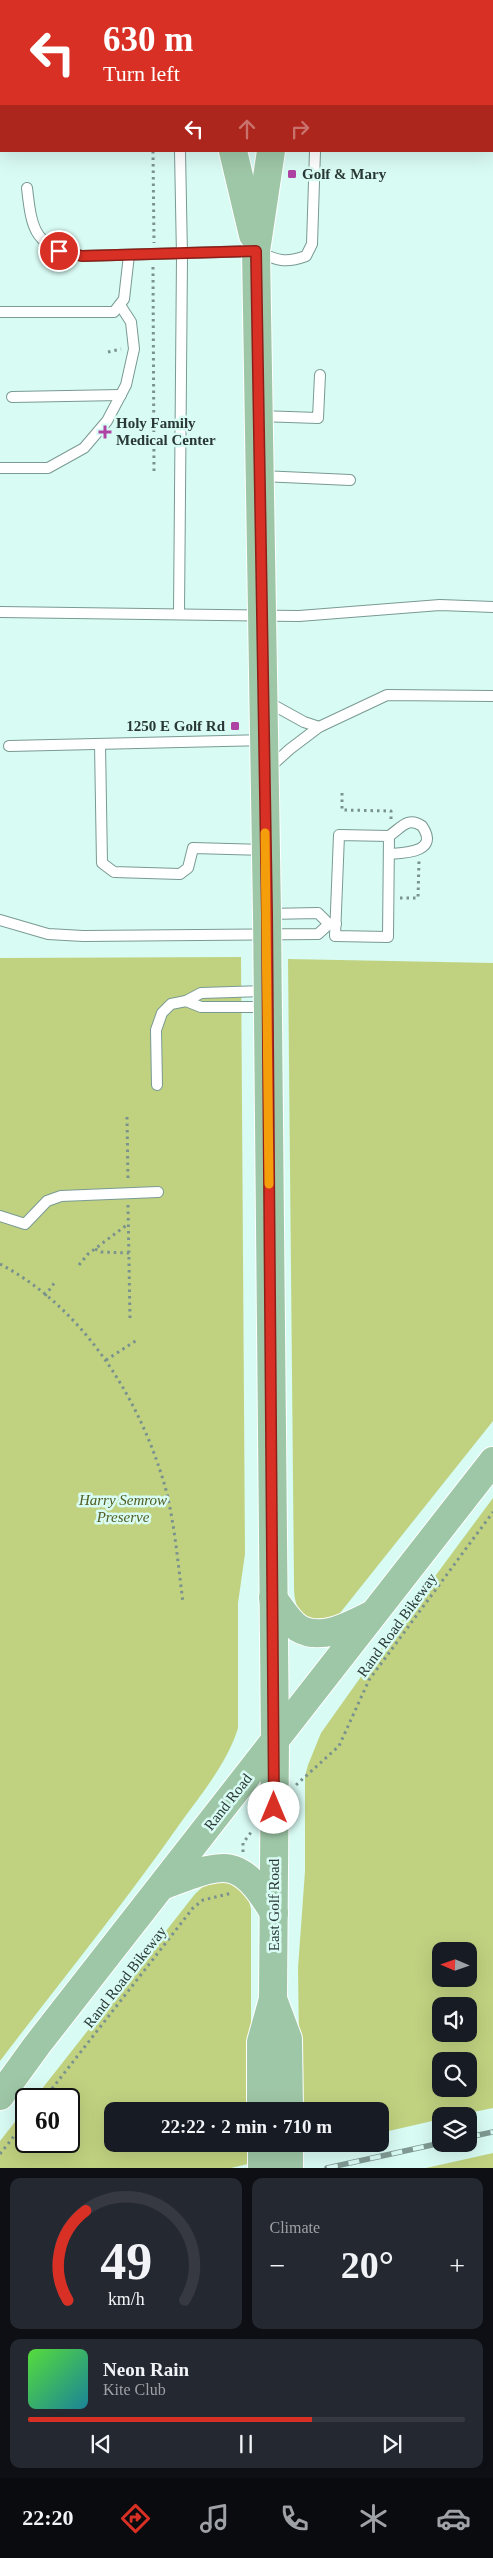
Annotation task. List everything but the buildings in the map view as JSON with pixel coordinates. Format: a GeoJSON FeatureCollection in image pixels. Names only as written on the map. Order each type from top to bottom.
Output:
{"type":"FeatureCollection","features":[{"type":"Feature","properties":{"kind":"main road","name":"East Golf Road"},"geometry":{"type":"LineString","coordinates":[[233,152],[256,251]]}},
{"type":"Feature","properties":{"kind":"main road","name":"East Golf Road"},"geometry":{"type":"LineString","coordinates":[[261,2102],[261,2042],[273,1999],[275,1743],[268,999],[256,251],[271,152]]}},
{"type":"Feature","properties":{"kind":"main road","name":"Rand Road"},"geometry":{"type":"LineString","coordinates":[[0,2096],[37,2045],[275,1743],[493,1460]]}},
{"type":"Feature","properties":{"kind":"main road"},"geometry":{"type":"LineString","coordinates":[[273,1598],[299,1628],[312,1633],[345,1628],[375,1613]]}},
{"type":"Feature","properties":{"kind":"main road"},"geometry":{"type":"LineString","coordinates":[[164,1885],[210,1869],[232,1867],[241,1871],[259,1888],[274,1913]]}},
{"type":"Feature","properties":{"kind":"main road","name":"East Golf Road"},"geometry":{"type":"LineString","coordinates":[[273,1999],[288,2039],[289,2102]]}},
{"type":"Feature","properties":{"kind":"main road"},"geometry":{"type":"LineString","coordinates":[[262,2152],[262,2168]]}},
{"type":"Feature","properties":{"kind":"main road"},"geometry":{"type":"LineString","coordinates":[[289,2152],[289,2168]]}},
{"type":"Feature","properties":{"kind":"lane"},"geometry":{"type":"LineString","coordinates":[[179,614],[182,254],[180,152]]}},
{"type":"Feature","properties":{"kind":"lane"},"geometry":{"type":"LineString","coordinates":[[27,188],[31,222],[40,238],[59,251],[82,256],[129,256],[256,251],[282,262],[306,256],[312,244],[315,152]]}},
{"type":"Feature","properties":{"kind":"lane"},"geometry":{"type":"LineString","coordinates":[[0,312],[114,312],[124,299],[129,256]]}},
{"type":"Feature","properties":{"kind":"lane"},"geometry":{"type":"LineString","coordinates":[[0,468],[48,468],[84,448],[107,421],[126,385],[134,349],[131,322],[120,305]]}},
{"type":"Feature","properties":{"kind":"lane"},"geometry":{"type":"LineString","coordinates":[[259,416],[318,418],[320,375]]}},
{"type":"Feature","properties":{"kind":"lane"},"geometry":{"type":"LineString","coordinates":[[12,396],[120,396]]}},
{"type":"Feature","properties":{"kind":"lane"},"geometry":{"type":"LineString","coordinates":[[260,476],[350,480]]}},
{"type":"Feature","properties":{"kind":"lane"},"geometry":{"type":"LineString","coordinates":[[0,612],[304,616],[440,605],[493,606]]}},
{"type":"Feature","properties":{"kind":"lane"},"geometry":{"type":"LineString","coordinates":[[264,773],[318,727],[387,695],[493,696]]}},
{"type":"Feature","properties":{"kind":"lane"},"geometry":{"type":"LineString","coordinates":[[263,700],[304,722],[318,727]]}},
{"type":"Feature","properties":{"kind":"lane"},"geometry":{"type":"LineString","coordinates":[[9,746],[264,740]]}},
{"type":"Feature","properties":{"kind":"lane"},"geometry":{"type":"LineString","coordinates":[[100,744],[102,864],[114,872],[180,874],[188,868],[193,848],[266,850]]}},
{"type":"Feature","properties":{"kind":"lane"},"geometry":{"type":"LineString","coordinates":[[389,854],[417,851],[426,843],[427,837],[422,826],[412,822],[406,823],[390,836],[339,835],[332,924],[335,936],[388,937],[389,854],[390,836]]}},
{"type":"Feature","properties":{"kind":"lane"},"geometry":{"type":"LineString","coordinates":[[0,920],[48,934],[83,936],[267,925],[318,913],[332,924]]}},
{"type":"Feature","properties":{"kind":"lane"},"geometry":{"type":"LineString","coordinates":[[267,925],[318,934],[332,924]]}},
{"type":"Feature","properties":{"kind":"lane"},"geometry":{"type":"LineString","coordinates":[[158,1085],[156,1030],[162,1013],[171,1004],[186,1001],[201,992],[268,999]]}},
{"type":"Feature","properties":{"kind":"lane"},"geometry":{"type":"LineString","coordinates":[[186,1001],[201,1007],[268,999]]}},
{"type":"Feature","properties":{"kind":"lane"},"geometry":{"type":"LineString","coordinates":[[0,1216],[25,1224],[47,1201],[61,1196],[158,1192]]}},
{"type":"Feature","properties":{"kind":"path"},"geometry":{"type":"LineString","coordinates":[[153,152],[154,471]]}},
{"type":"Feature","properties":{"kind":"path"},"geometry":{"type":"LineString","coordinates":[[127,1117],[130,1319]]}},
{"type":"Feature","properties":{"kind":"path"},"geometry":{"type":"LineString","coordinates":[[79,1265],[128,1224]]}},
{"type":"Feature","properties":{"kind":"path"},"geometry":{"type":"LineString","coordinates":[[95,1250],[129,1253]]}},
{"type":"Feature","properties":{"kind":"path"},"geometry":{"type":"LineString","coordinates":[[0,1264],[68,1315],[106,1360],[136,1412],[157,1459],[171,1518],[183,1602]]}},
{"type":"Feature","properties":{"kind":"path"},"geometry":{"type":"LineString","coordinates":[[45,1296],[54,1282]]}},
{"type":"Feature","properties":{"kind":"path"},"geometry":{"type":"LineString","coordinates":[[106,1360],[136,1340]]}},
{"type":"Feature","properties":{"kind":"path","name":"Rand Road Bikeway"},"geometry":{"type":"LineString","coordinates":[[305,1776],[339,1746],[369,1680],[493,1512]]}},
{"type":"Feature","properties":{"kind":"path"},"geometry":{"type":"LineString","coordinates":[[242,1859],[244,1843],[248,1835]]}},
{"type":"Feature","properties":{"kind":"path","name":"Rand Road Bikeway"},"geometry":{"type":"LineString","coordinates":[[53,2088],[193,1908],[203,1900],[226,1896],[236,1888]]}},
{"type":"Feature","properties":{"kind":"path"},"geometry":{"type":"LineString","coordinates":[[0,2154],[15,2135]]}},
{"type":"Feature","properties":{"kind":"green space","name":"Harry Semrow Preserve"},"geometry":{"type":"Polygon","coordinates":[[[241,957],[245,1554],[238,1603],[238,1728],[227,1754],[204,1790],[136,1885],[0,2061],[0,958],[241,957]]]}},
{"type":"Feature","properties":{"kind":"green space"},"geometry":{"type":"Polygon","coordinates":[[[288,959],[493,963],[493,1421],[340,1613],[322,1621],[309,1619],[303,1615],[296,1603],[294,1591],[288,959]]]}},
{"type":"Feature","properties":{"kind":"green space"},"geometry":{"type":"Polygon","coordinates":[[[493,1498],[493,2108],[477,2111],[477,2107],[432,2107],[432,2121],[389,2131],[389,2102],[300,2102],[298,1968],[305,1871],[305,1776],[321,1733],[493,1498]]]}},
{"type":"Feature","properties":{"kind":"green space"},"geometry":{"type":"Polygon","coordinates":[[[225,1876],[247,1893],[251,1909],[251,2102],[104,2102],[104,2152],[252,2152],[252,2163],[231,2168],[0,2168],[0,2141],[15,2122],[15,2153],[80,2153],[80,2088],[43,2088],[195,1894],[207,1883],[225,1876]]]}},
{"type":"Feature","properties":{"kind":"green space"},"geometry":{"type":"Polygon","coordinates":[[[493,2153],[493,2168],[426,2168],[493,2153]]]}},
{"type":"Feature","properties":{"kind":"railway"},"geometry":{"type":"LineString","coordinates":[[477,2135],[493,2132]]}},
{"type":"Feature","properties":{"kind":"railway"},"geometry":{"type":"LineString","coordinates":[[327,2168],[432,2145]]}},
{"type":"Feature","properties":{"kind":"slow traffic"},"geometry":{"type":"LineString","coordinates":[[265,833],[269,1184]]}},
{"type":"Feature","properties":{"kind":"place","name":"Golf & Mary"},"geometry":{"type":"Point","coordinates":[292,174]}},
{"type":"Feature","properties":{"kind":"place","name":"Holy Family Medical Center"},"geometry":{"type":"Point","coordinates":[105,432]}},
{"type":"Feature","properties":{"kind":"place","name":"1250 E Golf Rd"},"geometry":{"type":"Point","coordinates":[235,726]}},
{"type":"Feature","properties":{"kind":"route"},"geometry":{"type":"LineString","coordinates":[[59,251],[82,256],[256,251],[267,914],[275,1743],[274,1808]]}}]}
